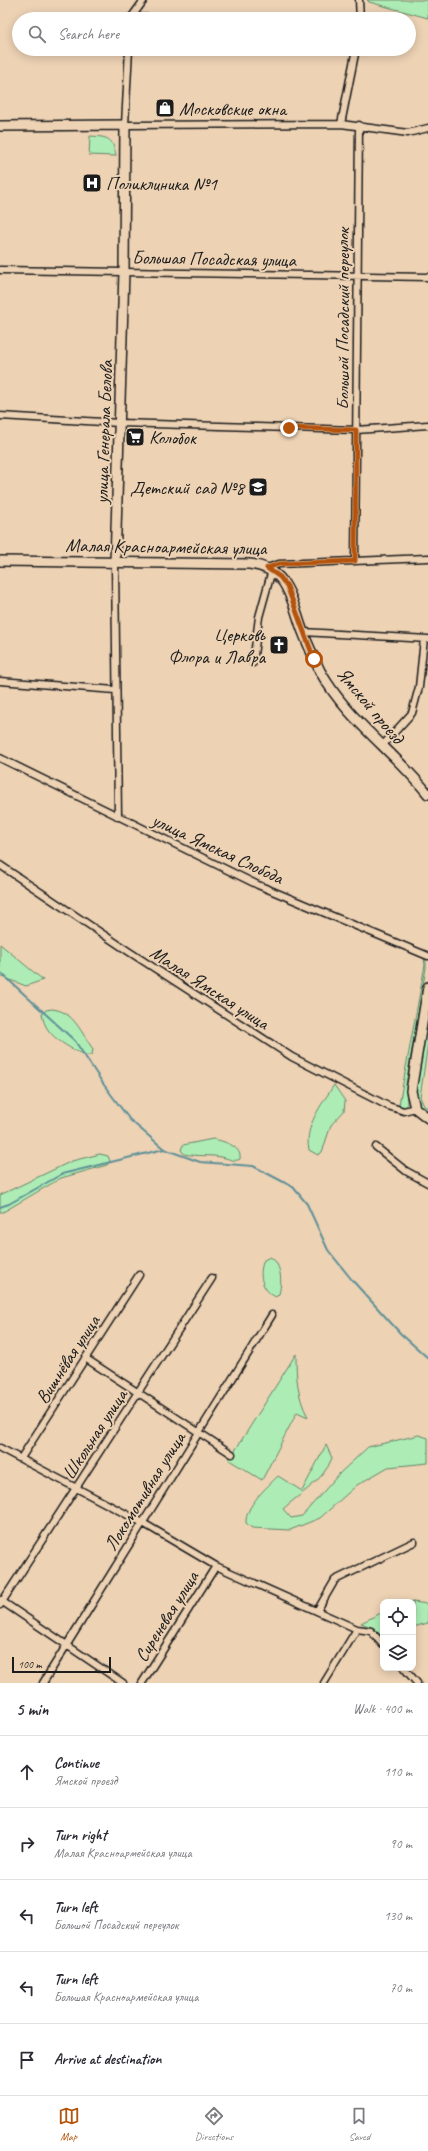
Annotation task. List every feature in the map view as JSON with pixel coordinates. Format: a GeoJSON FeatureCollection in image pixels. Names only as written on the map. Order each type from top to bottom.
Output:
{"type":"FeatureCollection","features":[{"type":"Feature","properties":{"kind":"main road"},"geometry":{"type":"LineString","coordinates":[[0,126],[125,125]]}},
{"type":"Feature","properties":{"kind":"main road","name":"улица Генерала Белова"},"geometry":{"type":"LineString","coordinates":[[115,562],[124,272],[125,125]]}},
{"type":"Feature","properties":{"kind":"main road","name":"Малая Красноармейская улица"},"geometry":{"type":"LineString","coordinates":[[0,561],[249,564],[269,569]]}},
{"type":"Feature","properties":{"kind":"main road","name":"Ямской проезд"},"geometry":{"type":"LineString","coordinates":[[269,569],[287,586],[303,632],[327,681],[362,727],[428,794]]}},
{"type":"Feature","properties":{"kind":"main road"},"geometry":{"type":"LineString","coordinates":[[428,987],[411,1083],[412,1099],[415,1108],[428,1118]]}},
{"type":"Feature","properties":{"kind":"street"},"geometry":{"type":"LineString","coordinates":[[136,12],[144,0]]}},
{"type":"Feature","properties":{"kind":"street"},"geometry":{"type":"LineString","coordinates":[[359,0],[360,12]]}},
{"type":"Feature","properties":{"kind":"street","name":"улица Генерала Белова"},"geometry":{"type":"LineString","coordinates":[[125,125],[129,56]]}},
{"type":"Feature","properties":{"kind":"street"},"geometry":{"type":"LineString","coordinates":[[341,124],[355,56]]}},
{"type":"Feature","properties":{"kind":"street"},"geometry":{"type":"LineString","coordinates":[[125,125],[341,124],[358,125],[408,133],[428,128]]}},
{"type":"Feature","properties":{"kind":"street","name":"Большой Посадский переулок"},"geometry":{"type":"LineString","coordinates":[[355,561],[358,125]]}},
{"type":"Feature","properties":{"kind":"street","name":"Большая Посадская улица"},"geometry":{"type":"LineString","coordinates":[[0,270],[428,277]]}},
{"type":"Feature","properties":{"kind":"street"},"geometry":{"type":"LineString","coordinates":[[0,416],[120,423],[356,430],[428,425]]}},
{"type":"Feature","properties":{"kind":"street","name":"Малая Красноармейская улица"},"geometry":{"type":"LineString","coordinates":[[269,569],[279,564],[428,558]]}},
{"type":"Feature","properties":{"kind":"street","name":"улица Генерала Белова"},"geometry":{"type":"LineString","coordinates":[[115,562],[115,690],[118,817]]}},
{"type":"Feature","properties":{"kind":"street"},"geometry":{"type":"LineString","coordinates":[[253,663],[259,617],[269,569]]}},
{"type":"Feature","properties":{"kind":"street"},"geometry":{"type":"LineString","coordinates":[[303,632],[426,639],[419,687],[412,713],[382,746]]}},
{"type":"Feature","properties":{"kind":"street"},"geometry":{"type":"LineString","coordinates":[[0,681],[115,690]]}},
{"type":"Feature","properties":{"kind":"street","name":"улица Ямская Слобода"},"geometry":{"type":"LineString","coordinates":[[0,758],[258,885],[428,956]]}},
{"type":"Feature","properties":{"kind":"street","name":"Малая Ямская улица"},"geometry":{"type":"LineString","coordinates":[[0,865],[128,952],[292,1057],[388,1106],[404,1111],[415,1108]]}},
{"type":"Feature","properties":{"kind":"street"},"geometry":{"type":"LineString","coordinates":[[376,1147],[406,1171],[428,1183]]}},
{"type":"Feature","properties":{"kind":"street","name":"Вишнёвая улица"},"geometry":{"type":"LineString","coordinates":[[21,1458],[139,1275]]}},
{"type":"Feature","properties":{"kind":"street","name":"Школьная улица"},"geometry":{"type":"LineString","coordinates":[[1,1602],[138,1394],[212,1278]]}},
{"type":"Feature","properties":{"kind":"street","name":"Локомотивная улица"},"geometry":{"type":"LineString","coordinates":[[43,1683],[65,1645],[143,1523],[272,1315]]}},
{"type":"Feature","properties":{"kind":"street"},"geometry":{"type":"LineString","coordinates":[[85,1358],[232,1454]]}},
{"type":"Feature","properties":{"kind":"street"},"geometry":{"type":"LineString","coordinates":[[0,1448],[77,1487],[143,1523],[216,1566],[357,1629],[371,1631],[380,1642]]}},
{"type":"Feature","properties":{"kind":"street"},"geometry":{"type":"LineString","coordinates":[[318,1611],[335,1580],[414,1542]]}},
{"type":"Feature","properties":{"kind":"street","name":"Сиреневая улица"},"geometry":{"type":"LineString","coordinates":[[142,1683],[216,1566]]}},
{"type":"Feature","properties":{"kind":"street"},"geometry":{"type":"LineString","coordinates":[[1,1602],[123,1683]]}},
{"type":"Feature","properties":{"kind":"street"},"geometry":{"type":"LineString","coordinates":[[324,1683],[357,1629]]}},
{"type":"Feature","properties":{"kind":"street"},"geometry":{"type":"LineString","coordinates":[[407,1671],[417,1683]]}},
{"type":"Feature","properties":{"kind":"green space"},"geometry":{"type":"Polygon","coordinates":[[[367,0],[428,0],[428,18],[416,15],[416,12],[406,12],[369,2],[367,0]]]}},
{"type":"Feature","properties":{"kind":"green space"},"geometry":{"type":"Polygon","coordinates":[[[90,136],[108,139],[113,145],[116,156],[89,155],[90,136]]]}},
{"type":"Feature","properties":{"kind":"green space"},"geometry":{"type":"Polygon","coordinates":[[[0,944],[43,980],[26,986],[0,976],[0,944]]]}},
{"type":"Feature","properties":{"kind":"green space"},"geometry":{"type":"Polygon","coordinates":[[[424,959],[426,961],[426,968],[406,1084],[407,1105],[404,1107],[399,1105],[425,965],[424,959]]]}},
{"type":"Feature","properties":{"kind":"green space"},"geometry":{"type":"Polygon","coordinates":[[[52,1009],[60,1011],[71,1018],[93,1049],[92,1055],[76,1051],[52,1035],[45,1025],[42,1014],[46,1010],[52,1009]]]}},
{"type":"Feature","properties":{"kind":"green space"},"geometry":{"type":"Polygon","coordinates":[[[428,1013],[428,1043],[420,1097],[424,1106],[428,1108],[428,1113],[420,1106],[416,1094],[428,1013]]]}},
{"type":"Feature","properties":{"kind":"green space"},"geometry":{"type":"Polygon","coordinates":[[[334,1085],[345,1101],[344,1111],[331,1125],[322,1152],[318,1155],[309,1150],[308,1141],[311,1124],[319,1108],[334,1085]]]}},
{"type":"Feature","properties":{"kind":"green space"},"geometry":{"type":"Polygon","coordinates":[[[213,1139],[235,1147],[240,1154],[240,1159],[234,1160],[215,1156],[189,1155],[184,1154],[181,1150],[183,1145],[213,1139]]]}},
{"type":"Feature","properties":{"kind":"green space"},"geometry":{"type":"Polygon","coordinates":[[[100,1154],[108,1156],[110,1161],[107,1165],[61,1178],[3,1212],[0,1212],[0,1195],[72,1161],[100,1154]]]}},
{"type":"Feature","properties":{"kind":"green space"},"geometry":{"type":"Polygon","coordinates":[[[270,1257],[277,1264],[281,1279],[279,1294],[276,1297],[264,1286],[261,1276],[264,1260],[270,1257]]]}},
{"type":"Feature","properties":{"kind":"green space"},"geometry":{"type":"Polygon","coordinates":[[[296,1354],[299,1394],[308,1417],[297,1412],[262,1480],[229,1460],[296,1354]]]}},
{"type":"Feature","properties":{"kind":"green space"},"geometry":{"type":"Polygon","coordinates":[[[419,1435],[428,1438],[428,1463],[388,1467],[357,1485],[320,1518],[290,1530],[252,1528],[246,1523],[249,1510],[253,1504],[278,1476],[302,1491],[326,1445],[332,1458],[323,1474],[283,1509],[291,1518],[302,1516],[340,1473],[368,1447],[419,1435]]]}},
{"type":"Feature","properties":{"kind":"green space"},"geometry":{"type":"Polygon","coordinates":[[[416,1602],[428,1604],[428,1623],[416,1626],[416,1602]]]}},
{"type":"Feature","properties":{"kind":"green space"},"geometry":{"type":"Polygon","coordinates":[[[380,1614],[380,1634],[371,1627],[361,1623],[380,1614]]]}},
{"type":"Feature","properties":{"kind":"waterway"},"geometry":{"type":"LineString","coordinates":[[0,972],[75,1041],[104,1085],[130,1120],[164,1149]]}},
{"type":"Feature","properties":{"kind":"waterway"},"geometry":{"type":"LineString","coordinates":[[0,1207],[9,1204],[62,1174],[164,1149],[200,1162],[253,1166],[293,1187],[307,1204],[328,1250],[352,1280],[401,1334],[428,1358]]}},
{"type":"Feature","properties":{"kind":"place","name":"Московские окна"},"geometry":{"type":"Point","coordinates":[165,108]}},
{"type":"Feature","properties":{"kind":"place","name":"Поликлиника №1"},"geometry":{"type":"Point","coordinates":[92,183]}},
{"type":"Feature","properties":{"kind":"place","name":"Колобок"},"geometry":{"type":"Point","coordinates":[135,437]}},
{"type":"Feature","properties":{"kind":"place","name":"Детский сад №8"},"geometry":{"type":"Point","coordinates":[258,487]}},
{"type":"Feature","properties":{"kind":"place","name":"Церковь Флора и Лавра"},"geometry":{"type":"Point","coordinates":[279,645]}},
{"type":"Feature","properties":{"kind":"route"},"geometry":{"type":"LineString","coordinates":[[289,428],[356,430],[355,561],[279,564],[267,568],[272,570],[280,577],[287,586],[314,659]]}}]}
